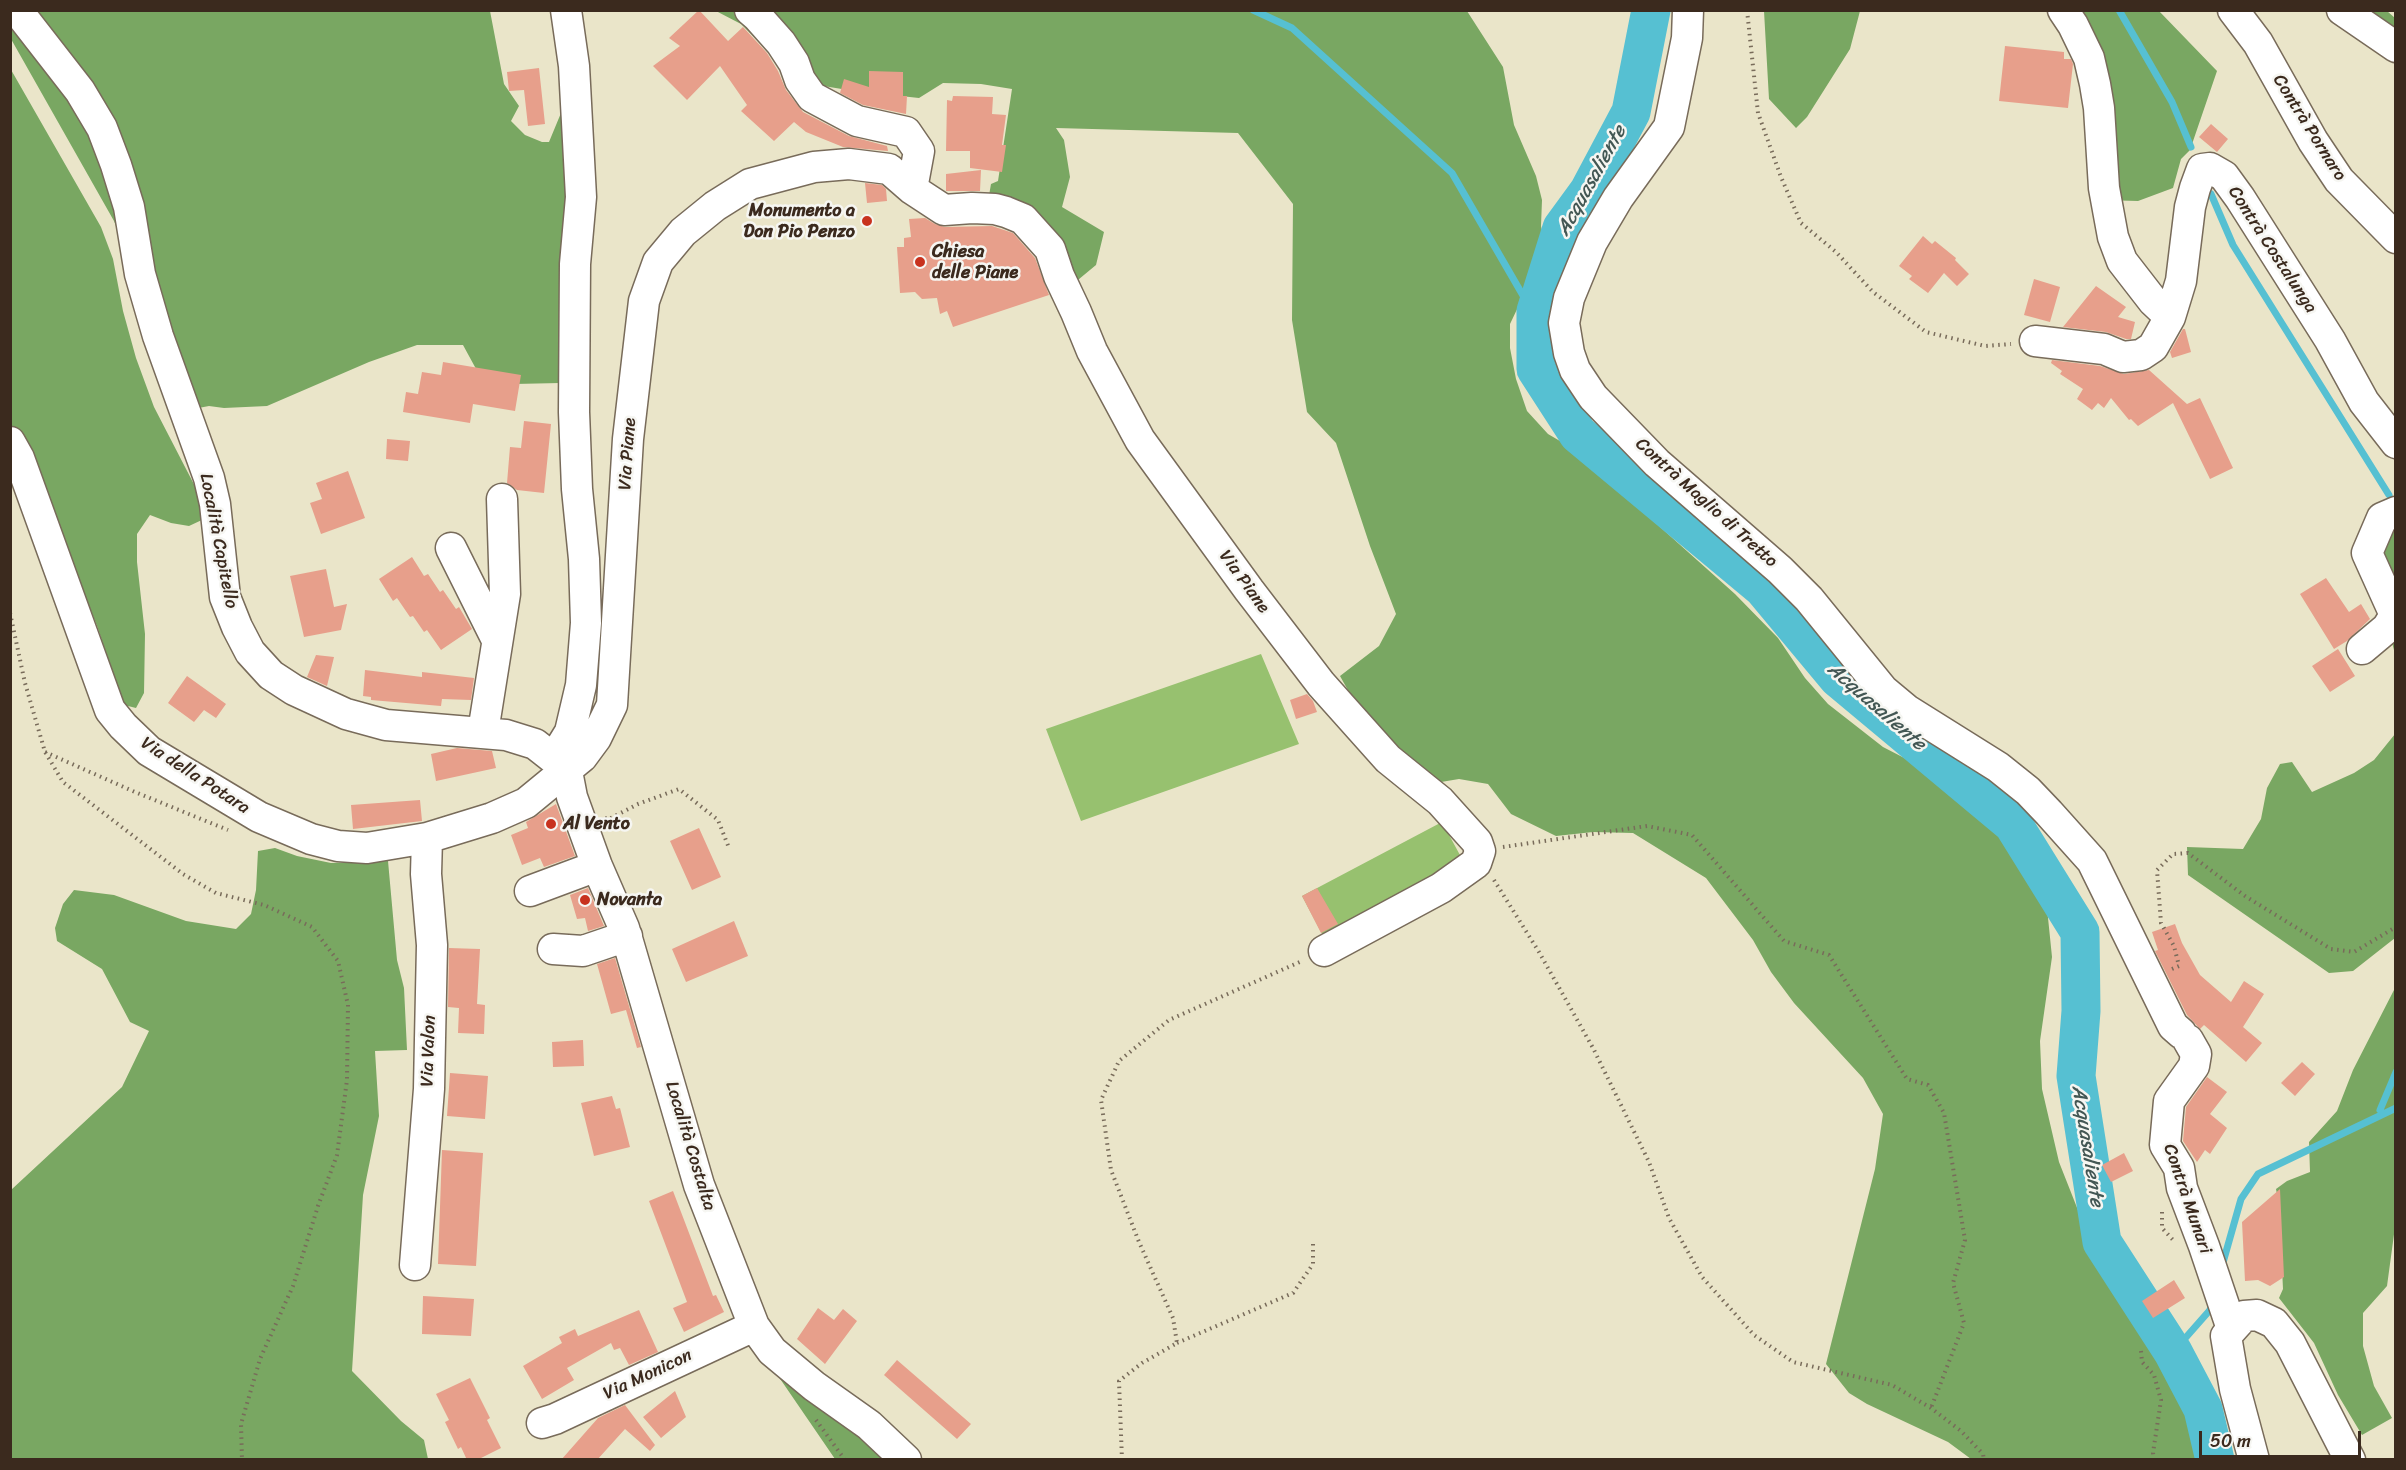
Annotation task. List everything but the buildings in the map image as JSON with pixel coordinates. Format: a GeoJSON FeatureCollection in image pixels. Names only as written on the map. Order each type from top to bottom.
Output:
{"type":"FeatureCollection","features":[{"type":"Feature","properties":{"kind":"street","name":"Località Capitello"},"geometry":{"type":"LineString","coordinates":[[17,10],[80,91],[102,128],[116,165],[129,207],[140,274],[158,336],[209,478],[215,504],[225,597],[250,652],[271,675],[294,690],[346,714],[386,725],[506,735],[535,744],[561,765]]}},
{"type":"Feature","properties":{"kind":"street","name":"Via Piane"},"geometry":{"type":"LineString","coordinates":[[561,765],[581,686],[586,623],[574,412],[575,264],[581,197],[574,66],[566,10]]}},
{"type":"Feature","properties":{"kind":"street"},"geometry":{"type":"LineString","coordinates":[[750,10],[781,43],[794,63],[800,80],[812,97],[857,121],[906,132],[919,151],[912,189]]}},
{"type":"Feature","properties":{"kind":"street","name":"Contrà Maglio di Tretto"},"geometry":{"type":"LineString","coordinates":[[1688,10],[1688,38],[1669,127],[1618,198],[1592,242],[1569,298],[1564,323],[1575,370],[1593,397],[1657,463],[1780,570],[1809,599],[1883,690],[1907,710],[1998,767],[2028,791],[2092,861],[2114,904]]}},
{"type":"Feature","properties":{"kind":"street"},"geometry":{"type":"LineString","coordinates":[[2062,10],[2080,39],[2091,66],[2099,108],[2108,218],[2122,261],[2153,301],[2170,316]]}},
{"type":"Feature","properties":{"kind":"street","name":"Contrà Pornaro"},"geometry":{"type":"LineString","coordinates":[[2233,10],[2258,43],[2313,141],[2339,180],[2396,238]]}},
{"type":"Feature","properties":{"kind":"street"},"geometry":{"type":"LineString","coordinates":[[2342,10],[2396,47]]}},
{"type":"Feature","properties":{"kind":"street","name":"Via Piane"},"geometry":{"type":"LineString","coordinates":[[427,838],[464,833],[526,803],[561,765],[582,757],[596,738],[612,705],[628,439],[635,367],[644,301],[658,262],[683,232],[715,206],[750,184],[814,167],[849,164],[873,165],[889,169],[912,189],[944,210],[972,208],[1006,212],[1023,219],[1043,240],[1050,249],[1059,276],[1092,351],[1140,440],[1249,591],[1321,684],[1388,759],[1440,801],[1477,842],[1478,857]]}},
{"type":"Feature","properties":{"kind":"street","name":"Contrà Costalunga"},"geometry":{"type":"LineString","coordinates":[[2035,341],[2104,350],[2123,357],[2141,355],[2156,343],[2170,316],[2181,281],[2192,198],[2202,169],[2210,168],[2224,176],[2240,198],[2330,340],[2364,402],[2396,443]]}},
{"type":"Feature","properties":{"kind":"street","name":"Via della Potara"},"geometry":{"type":"LineString","coordinates":[[10,442],[19,458],[110,710],[129,733],[149,751],[259,817],[311,839],[338,846],[367,848],[427,838]]}},
{"type":"Feature","properties":{"kind":"street"},"geometry":{"type":"LineString","coordinates":[[483,732],[505,594],[502,499]]}},
{"type":"Feature","properties":{"kind":"street"},"geometry":{"type":"LineString","coordinates":[[2362,650],[2387,628],[2395,615],[2367,553],[2382,518],[2396,512]]}},
{"type":"Feature","properties":{"kind":"street"},"geometry":{"type":"LineString","coordinates":[[451,548],[497,640]]}},
{"type":"Feature","properties":{"kind":"street","name":"Località Costalta"},"geometry":{"type":"LineString","coordinates":[[561,765],[597,866],[627,936],[699,1185],[754,1326],[772,1351],[814,1386],[869,1425],[906,1460]]}},
{"type":"Feature","properties":{"kind":"street","name":"Via Valon"},"geometry":{"type":"LineString","coordinates":[[415,1265],[429,1089],[432,945],[426,873],[427,838]]}},
{"type":"Feature","properties":{"kind":"street"},"geometry":{"type":"LineString","coordinates":[[1324,951],[1441,888],[1478,857]]}},
{"type":"Feature","properties":{"kind":"street"},"geometry":{"type":"LineString","coordinates":[[530,891],[597,866]]}},
{"type":"Feature","properties":{"kind":"street","name":"Contrà Munari"},"geometry":{"type":"LineString","coordinates":[[2114,904],[2173,1026],[2185,1037],[2196,1054],[2194,1066],[2169,1101],[2165,1145],[2179,1168],[2182,1188],[2228,1317]]}},
{"type":"Feature","properties":{"kind":"street"},"geometry":{"type":"LineString","coordinates":[[553,949],[583,951],[627,936]]}},
{"type":"Feature","properties":{"kind":"street"},"geometry":{"type":"LineString","coordinates":[[2254,1460],[2235,1389],[2227,1347],[2228,1317],[2258,1315],[2274,1323],[2290,1343],[2339,1434],[2350,1460]]}},
{"type":"Feature","properties":{"kind":"street","name":"Via Monicon"},"geometry":{"type":"LineString","coordinates":[[542,1423],[754,1326]]}},
{"type":"Feature","properties":{"kind":"path"},"geometry":{"type":"LineString","coordinates":[[1747,10],[1758,113],[1781,177],[1801,222],[1836,252],[1873,292],[1926,332],[1985,346],[2035,341]]}},
{"type":"Feature","properties":{"kind":"path"},"geometry":{"type":"LineString","coordinates":[[10,613],[25,683],[45,752],[63,782],[183,874],[216,893],[264,905],[312,927],[338,961],[348,1005],[347,1080],[337,1155],[293,1286],[260,1359],[241,1424],[242,1460]]}},
{"type":"Feature","properties":{"kind":"path"},"geometry":{"type":"LineString","coordinates":[[45,752],[135,792],[235,831]]}},
{"type":"Feature","properties":{"kind":"path"},"geometry":{"type":"LineString","coordinates":[[578,814],[609,819],[639,804],[679,789],[718,820],[729,848]]}},
{"type":"Feature","properties":{"kind":"path"},"geometry":{"type":"LineString","coordinates":[[1931,1408],[1964,1323],[1953,1283],[1965,1240],[1944,1113],[1928,1085],[1907,1078],[1829,956],[1784,941],[1692,835],[1647,826],[1478,857],[1539,952],[1593,1048],[1649,1162],[1669,1218],[1702,1277],[1754,1335],[1793,1362],[1892,1384],[1931,1408],[1961,1431],[1983,1454],[1984,1460]]}},
{"type":"Feature","properties":{"kind":"path"},"geometry":{"type":"LineString","coordinates":[[2149,977],[2179,966],[2174,946],[2161,922],[2157,870],[2173,854],[2188,852],[2245,896],[2331,950],[2354,952],[2396,927]]}},
{"type":"Feature","properties":{"kind":"path"},"geometry":{"type":"LineString","coordinates":[[1177,1343],[1173,1318],[1139,1242],[1111,1170],[1101,1100],[1119,1061],[1169,1020],[1324,951]]}},
{"type":"Feature","properties":{"kind":"path"},"geometry":{"type":"LineString","coordinates":[[1122,1460],[1119,1381],[1142,1363],[1177,1343],[1293,1293],[1313,1264],[1313,1241]]}},
{"type":"Feature","properties":{"kind":"path"},"geometry":{"type":"LineString","coordinates":[[2141,1351],[2142,1362],[2154,1375],[2161,1400],[2153,1453],[2154,1460]]}},
{"type":"Feature","properties":{"kind":"green space"},"geometry":{"type":"Polygon","coordinates":[[[11,11],[490,11],[504,84],[519,106],[511,121],[525,135],[542,142],[549,142],[561,113],[567,191],[560,383],[514,384],[481,378],[463,345],[417,345],[369,362],[267,406],[224,408],[209,406],[172,413],[127,254],[114,221],[11,39],[11,11]]]}},
{"type":"Feature","properties":{"kind":"green space"},"geometry":{"type":"Polygon","coordinates":[[[716,11],[1467,11],[1503,67],[1514,125],[1536,176],[1542,200],[1541,226],[1545,247],[1510,324],[1510,348],[1516,379],[1527,411],[1548,434],[1577,451],[1605,475],[1735,594],[1778,638],[1805,678],[1828,704],[1883,747],[1945,779],[1999,824],[2036,875],[2047,908],[2052,957],[2040,1041],[2042,1089],[2059,1162],[2087,1233],[2190,1395],[2202,1429],[2207,1459],[1971,1459],[1948,1442],[1867,1404],[1849,1393],[1826,1364],[1875,1169],[1883,1114],[1863,1078],[1794,1003],[1771,972],[1753,940],[1706,878],[1633,833],[1593,832],[1556,836],[1511,814],[1488,784],[1459,779],[1435,783],[1410,762],[1354,701],[1340,676],[1379,646],[1396,614],[1370,546],[1336,443],[1307,412],[1292,320],[1293,204],[1238,133],[1056,128],[1064,140],[1070,177],[1062,207],[1104,232],[1096,265],[1061,294],[1035,249],[1016,231],[986,213],[991,184],[998,181],[1012,89],[981,84],[943,83],[919,98],[799,82],[741,24],[716,11]]]}},
{"type":"Feature","properties":{"kind":"green space"},"geometry":{"type":"Polygon","coordinates":[[[1764,11],[1860,11],[1850,49],[1807,117],[1796,128],[1769,99],[1764,11]]]}},
{"type":"Feature","properties":{"kind":"green space"},"geometry":{"type":"Polygon","coordinates":[[[2051,11],[2159,11],[2217,71],[2190,150],[2181,159],[2173,188],[2138,201],[2102,200],[2097,112],[2051,11]]]}},
{"type":"Feature","properties":{"kind":"green space"},"geometry":{"type":"Polygon","coordinates":[[[2350,11],[2387,11],[2395,18],[2395,37],[2350,11]]]}},
{"type":"Feature","properties":{"kind":"green space"},"geometry":{"type":"Polygon","coordinates":[[[10,68],[101,227],[113,259],[123,311],[136,358],[154,407],[200,496],[204,519],[189,526],[171,523],[150,515],[137,534],[137,562],[145,634],[144,693],[136,708],[124,705],[97,626],[26,445],[11,429],[10,68]]]}},
{"type":"Feature","properties":{"kind":"green space"},"geometry":{"type":"Polygon","coordinates":[[[2395,522],[2395,654],[2373,569],[2395,522]]]}},
{"type":"Feature","properties":{"kind":"green space"},"geometry":{"type":"Polygon","coordinates":[[[1261,654],[1299,744],[1081,821],[1046,729],[1261,654]]]}},
{"type":"Feature","properties":{"kind":"green space"},"geometry":{"type":"Polygon","coordinates":[[[2395,734],[2395,938],[2353,971],[2329,973],[2188,875],[2187,847],[2243,849],[2261,819],[2267,788],[2280,764],[2292,762],[2312,792],[2354,773],[2374,760],[2395,734]]]}},
{"type":"Feature","properties":{"kind":"green space"},"geometry":{"type":"Polygon","coordinates":[[[1442,822],[1467,868],[1328,945],[1302,896],[1442,822]]]}},
{"type":"Feature","properties":{"kind":"green space"},"geometry":{"type":"Polygon","coordinates":[[[275,848],[297,856],[331,863],[388,861],[397,960],[404,988],[407,1050],[375,1051],[379,1116],[363,1195],[352,1371],[401,1421],[424,1440],[428,1459],[11,1460],[11,1190],[122,1087],[149,1031],[130,1022],[102,969],[57,941],[55,928],[63,904],[74,890],[114,895],[186,921],[236,929],[251,914],[256,890],[258,851],[275,848]]]}},
{"type":"Feature","properties":{"kind":"green space"},"geometry":{"type":"Polygon","coordinates":[[[2395,988],[2395,1227],[2387,1286],[2363,1313],[2363,1346],[2374,1386],[2392,1418],[2362,1435],[2338,1395],[2314,1343],[2279,1298],[2283,1289],[2279,1205],[2276,1189],[2287,1181],[2310,1172],[2309,1142],[2337,1111],[2353,1070],[2395,988]]]}},
{"type":"Feature","properties":{"kind":"green space"},"geometry":{"type":"Polygon","coordinates":[[[772,1367],[890,1459],[835,1459],[772,1367]]]}},
{"type":"Feature","properties":{"kind":"waterway"},"geometry":{"type":"LineString","coordinates":[[1253,10],[1292,28],[1452,173],[1536,318]]}},
{"type":"Feature","properties":{"kind":"waterway","name":"Acquasaliente"},"geometry":{"type":"LineString","coordinates":[[1651,10],[1631,112],[1589,191],[1562,228],[1536,311],[1536,369],[1578,434],[1763,588],[1838,678],[2013,824],[2080,932],[2081,1011],[2076,1076],[2102,1242],[2173,1352],[2203,1409],[2215,1460]]}},
{"type":"Feature","properties":{"kind":"waterway"},"geometry":{"type":"LineString","coordinates":[[2119,10],[2172,102],[2191,147]]}},
{"type":"Feature","properties":{"kind":"waterway"},"geometry":{"type":"LineString","coordinates":[[2211,194],[2233,245],[2389,495]]}},
{"type":"Feature","properties":{"kind":"waterway"},"geometry":{"type":"LineString","coordinates":[[2380,1110],[2396,1072]]}},
{"type":"Feature","properties":{"kind":"waterway"},"geometry":{"type":"LineString","coordinates":[[2222,1266],[2241,1199],[2258,1174],[2396,1108]]}},
{"type":"Feature","properties":{"kind":"waterway"},"geometry":{"type":"LineString","coordinates":[[2173,1352],[2210,1310],[2212,1303]]}},
{"type":"Feature","properties":{"kind":"place","name":"Monumento a Don Pio Penzo"},"geometry":{"type":"Point","coordinates":[867,221]}},
{"type":"Feature","properties":{"kind":"place","name":"Chiesa delle Piane"},"geometry":{"type":"Point","coordinates":[920,262]}},
{"type":"Feature","properties":{"kind":"place","name":"Al Vento"},"geometry":{"type":"Point","coordinates":[551,824]}},
{"type":"Feature","properties":{"kind":"place","name":"Novanta"},"geometry":{"type":"Point","coordinates":[585,900]}}]}
